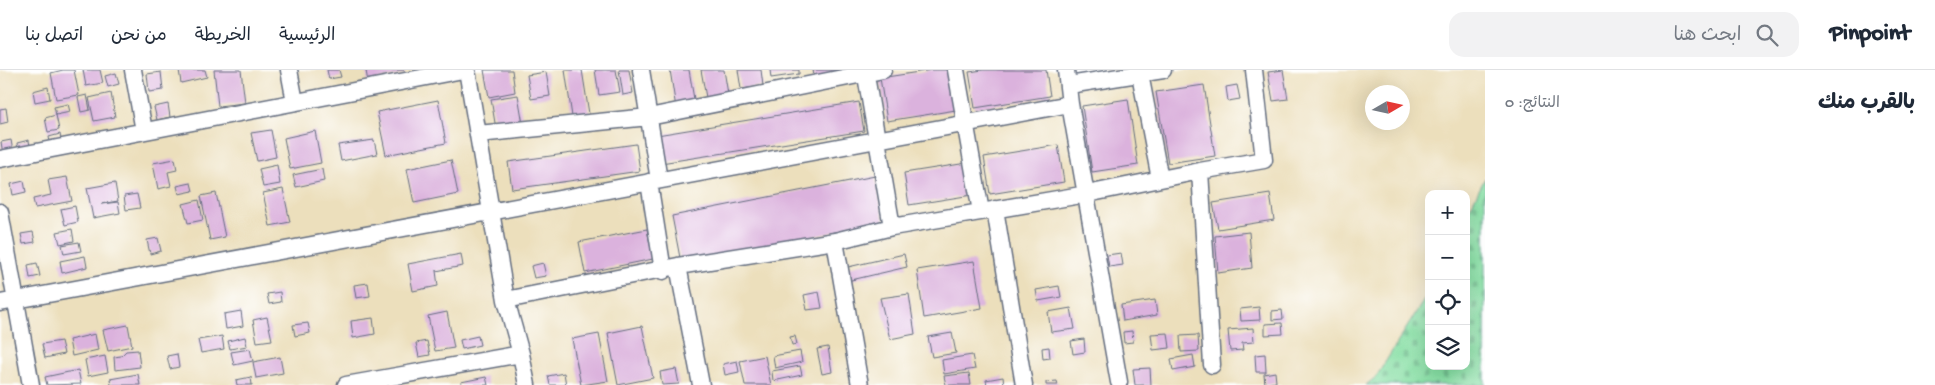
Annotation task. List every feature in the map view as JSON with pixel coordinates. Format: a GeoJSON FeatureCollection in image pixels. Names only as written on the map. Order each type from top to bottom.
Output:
{"type":"FeatureCollection","features":[{"type":"Feature","properties":{"kind":"street"},"geometry":{"type":"LineString","coordinates":[[133,70],[144,131]]}},
{"type":"Feature","properties":{"kind":"street"},"geometry":{"type":"LineString","coordinates":[[289,70],[295,102]]}},
{"type":"Feature","properties":{"kind":"street"},"geometry":{"type":"LineString","coordinates":[[0,159],[463,70]]}},
{"type":"Feature","properties":{"kind":"street"},"geometry":{"type":"LineString","coordinates":[[467,70],[506,300],[521,354],[527,385]]}},
{"type":"Feature","properties":{"kind":"street"},"geometry":{"type":"LineString","coordinates":[[642,70],[650,118],[654,181],[670,268],[701,385]]}},
{"type":"Feature","properties":{"kind":"street"},"geometry":{"type":"LineString","coordinates":[[478,134],[650,118],[865,72],[883,70]]}},
{"type":"Feature","properties":{"kind":"street"},"geometry":{"type":"LineString","coordinates":[[956,70],[964,123],[988,211],[1024,385]]}},
{"type":"Feature","properties":{"kind":"street"},"geometry":{"type":"LineString","coordinates":[[1119,382],[1070,104],[1068,78],[1140,74],[1163,70]]}},
{"type":"Feature","properties":{"kind":"street"},"geometry":{"type":"LineString","coordinates":[[506,300],[670,268],[835,241],[892,228],[1087,194],[1264,160],[1254,70]]}},
{"type":"Feature","properties":{"kind":"street"},"geometry":{"type":"LineString","coordinates":[[865,72],[892,228]]}},
{"type":"Feature","properties":{"kind":"street"},"geometry":{"type":"LineString","coordinates":[[1140,74],[1160,179]]}},
{"type":"Feature","properties":{"kind":"street"},"geometry":{"type":"LineString","coordinates":[[0,302],[1070,104]]}},
{"type":"Feature","properties":{"kind":"street"},"geometry":{"type":"LineString","coordinates":[[1200,171],[1212,365]]}},
{"type":"Feature","properties":{"kind":"street"},"geometry":{"type":"LineString","coordinates":[[0,212],[32,385]]}},
{"type":"Feature","properties":{"kind":"street"},"geometry":{"type":"LineString","coordinates":[[835,241],[860,385]]}},
{"type":"Feature","properties":{"kind":"street"},"geometry":{"type":"LineString","coordinates":[[351,384],[521,354]]}},
{"type":"Feature","properties":{"kind":"green space"},"geometry":{"type":"Polygon","coordinates":[[[1485,178],[1485,385],[1366,385],[1376,377],[1425,298],[1425,370],[1470,370],[1470,208],[1485,178]]]}},
{"type":"Feature","properties":{"kind":"building"},"geometry":{"type":"Polygon","coordinates":[[[74,70],[79,95],[56,99],[51,73],[74,70]]]}},
{"type":"Feature","properties":{"kind":"building"},"geometry":{"type":"Polygon","coordinates":[[[83,70],[100,70],[103,83],[86,86],[83,70]]]}},
{"type":"Feature","properties":{"kind":"building"},"geometry":{"type":"Polygon","coordinates":[[[179,70],[205,70],[207,77],[181,83],[179,70]]]}},
{"type":"Feature","properties":{"kind":"building"},"geometry":{"type":"Polygon","coordinates":[[[214,70],[241,70],[245,103],[218,106],[214,70]]]}},
{"type":"Feature","properties":{"kind":"building"},"geometry":{"type":"Polygon","coordinates":[[[327,70],[339,70],[341,77],[329,79],[327,70]]]}},
{"type":"Feature","properties":{"kind":"building"},"geometry":{"type":"Polygon","coordinates":[[[404,70],[405,74],[368,82],[366,71],[404,70]]]}},
{"type":"Feature","properties":{"kind":"building"},"geometry":{"type":"Polygon","coordinates":[[[484,70],[512,70],[515,92],[489,97],[484,70]]]}},
{"type":"Feature","properties":{"kind":"building"},"geometry":{"type":"Polygon","coordinates":[[[565,70],[582,70],[590,120],[573,123],[565,70]]]}},
{"type":"Feature","properties":{"kind":"building"},"geometry":{"type":"Polygon","coordinates":[[[595,70],[616,70],[620,92],[599,95],[595,70]]]}},
{"type":"Feature","properties":{"kind":"building"},"geometry":{"type":"Polygon","coordinates":[[[619,70],[629,70],[633,93],[623,95],[619,70]]]}},
{"type":"Feature","properties":{"kind":"building"},"geometry":{"type":"Polygon","coordinates":[[[670,70],[689,70],[695,105],[676,108],[670,70]]]}},
{"type":"Feature","properties":{"kind":"building"},"geometry":{"type":"Polygon","coordinates":[[[701,70],[724,70],[729,100],[707,103],[701,70]]]}},
{"type":"Feature","properties":{"kind":"building"},"geometry":{"type":"Polygon","coordinates":[[[738,70],[761,70],[763,86],[741,89],[738,70]]]}},
{"type":"Feature","properties":{"kind":"building"},"geometry":{"type":"Polygon","coordinates":[[[770,70],[799,70],[799,74],[771,78],[770,70]]]}},
{"type":"Feature","properties":{"kind":"building"},"geometry":{"type":"Polygon","coordinates":[[[813,70],[847,70],[815,82],[813,70]]]}},
{"type":"Feature","properties":{"kind":"building"},"geometry":{"type":"Polygon","coordinates":[[[932,70],[950,70],[956,110],[887,121],[880,78],[932,70]]]}},
{"type":"Feature","properties":{"kind":"building"},"geometry":{"type":"Polygon","coordinates":[[[983,70],[1046,70],[1050,96],[975,108],[969,72],[983,70]]]}},
{"type":"Feature","properties":{"kind":"building"},"geometry":{"type":"Polygon","coordinates":[[[1283,70],[1288,99],[1273,101],[1268,72],[1283,70]]]}},
{"type":"Feature","properties":{"kind":"building"},"geometry":{"type":"Polygon","coordinates":[[[161,72],[163,90],[149,92],[147,74],[161,72]]]}},
{"type":"Feature","properties":{"kind":"building"},"geometry":{"type":"Polygon","coordinates":[[[546,72],[550,96],[531,99],[527,75],[546,72]]]}},
{"type":"Feature","properties":{"kind":"building"},"geometry":{"type":"Polygon","coordinates":[[[116,73],[119,84],[108,87],[105,76],[116,73]]]}},
{"type":"Feature","properties":{"kind":"building"},"geometry":{"type":"Polygon","coordinates":[[[1204,85],[1215,156],[1168,163],[1156,92],[1204,85]]]}},
{"type":"Feature","properties":{"kind":"building"},"geometry":{"type":"Polygon","coordinates":[[[1237,85],[1240,99],[1228,101],[1226,87],[1237,85]]]}},
{"type":"Feature","properties":{"kind":"building"},"geometry":{"type":"Polygon","coordinates":[[[48,87],[50,99],[35,102],[33,91],[48,87]]]}},
{"type":"Feature","properties":{"kind":"building"},"geometry":{"type":"Polygon","coordinates":[[[111,93],[115,117],[94,121],[89,98],[111,93]]]}},
{"type":"Feature","properties":{"kind":"building"},"geometry":{"type":"Polygon","coordinates":[[[87,95],[90,110],[81,112],[78,97],[87,95]]]}},
{"type":"Feature","properties":{"kind":"building"},"geometry":{"type":"Polygon","coordinates":[[[518,95],[523,124],[496,129],[491,99],[518,95]]]}},
{"type":"Feature","properties":{"kind":"building"},"geometry":{"type":"Polygon","coordinates":[[[1128,99],[1138,165],[1092,172],[1082,106],[1128,99]]]}},
{"type":"Feature","properties":{"kind":"building"},"geometry":{"type":"Polygon","coordinates":[[[438,100],[446,143],[386,155],[377,112],[438,100]]]}},
{"type":"Feature","properties":{"kind":"building"},"geometry":{"type":"Polygon","coordinates":[[[859,102],[864,131],[661,163],[657,135],[859,102]]]}},
{"type":"Feature","properties":{"kind":"building"},"geometry":{"type":"Polygon","coordinates":[[[68,104],[70,112],[56,115],[54,107],[68,104]]]}},
{"type":"Feature","properties":{"kind":"building"},"geometry":{"type":"Polygon","coordinates":[[[168,104],[170,117],[157,120],[154,107],[168,104]]]}},
{"type":"Feature","properties":{"kind":"building"},"geometry":{"type":"Polygon","coordinates":[[[6,108],[8,122],[0,124],[0,109],[6,108]]]}},
{"type":"Feature","properties":{"kind":"building"},"geometry":{"type":"Polygon","coordinates":[[[56,115],[59,130],[48,132],[45,118],[56,115]]]}},
{"type":"Feature","properties":{"kind":"building"},"geometry":{"type":"Polygon","coordinates":[[[271,130],[276,157],[257,161],[251,133],[271,130]]]}},
{"type":"Feature","properties":{"kind":"building"},"geometry":{"type":"Polygon","coordinates":[[[315,131],[321,163],[290,169],[284,138],[315,131]]]}},
{"type":"Feature","properties":{"kind":"building"},"geometry":{"type":"Polygon","coordinates":[[[60,134],[61,140],[50,142],[49,137],[60,134]]]}},
{"type":"Feature","properties":{"kind":"building"},"geometry":{"type":"Polygon","coordinates":[[[11,140],[13,152],[3,154],[1,142],[11,140]]]}},
{"type":"Feature","properties":{"kind":"building"},"geometry":{"type":"Polygon","coordinates":[[[29,140],[30,148],[18,150],[17,143],[29,140]]]}},
{"type":"Feature","properties":{"kind":"building"},"geometry":{"type":"Polygon","coordinates":[[[374,140],[377,154],[341,161],[338,145],[374,140]]]}},
{"type":"Feature","properties":{"kind":"building"},"geometry":{"type":"Polygon","coordinates":[[[636,144],[640,171],[512,189],[508,162],[636,144]]]}},
{"type":"Feature","properties":{"kind":"building"},"geometry":{"type":"Polygon","coordinates":[[[1058,145],[1064,182],[990,194],[984,157],[1058,145]]]}},
{"type":"Feature","properties":{"kind":"building"},"geometry":{"type":"Polygon","coordinates":[[[175,159],[177,170],[168,172],[171,186],[158,189],[153,163],[175,159]]]}},
{"type":"Feature","properties":{"kind":"building"},"geometry":{"type":"Polygon","coordinates":[[[451,160],[458,194],[414,203],[407,169],[451,160]]]}},
{"type":"Feature","properties":{"kind":"building"},"geometry":{"type":"Polygon","coordinates":[[[967,163],[972,195],[909,205],[904,173],[967,163]]]}},
{"type":"Feature","properties":{"kind":"building"},"geometry":{"type":"Polygon","coordinates":[[[277,165],[280,184],[263,187],[259,169],[277,165]]]}},
{"type":"Feature","properties":{"kind":"building"},"geometry":{"type":"Polygon","coordinates":[[[322,169],[324,181],[296,187],[293,175],[322,169]]]}},
{"type":"Feature","properties":{"kind":"building"},"geometry":{"type":"Polygon","coordinates":[[[875,176],[884,222],[681,263],[672,216],[875,176]]]}},
{"type":"Feature","properties":{"kind":"building"},"geometry":{"type":"Polygon","coordinates":[[[67,177],[72,201],[35,208],[33,199],[51,195],[48,180],[67,177]]]}},
{"type":"Feature","properties":{"kind":"building"},"geometry":{"type":"Polygon","coordinates":[[[24,181],[26,192],[13,195],[11,184],[24,181]]]}},
{"type":"Feature","properties":{"kind":"building"},"geometry":{"type":"Polygon","coordinates":[[[115,183],[118,201],[101,204],[118,202],[120,213],[93,218],[87,188],[115,183]]]}},
{"type":"Feature","properties":{"kind":"building"},"geometry":{"type":"Polygon","coordinates":[[[191,183],[193,191],[179,194],[177,186],[191,183]]]}},
{"type":"Feature","properties":{"kind":"building"},"geometry":{"type":"Polygon","coordinates":[[[283,189],[290,222],[270,226],[263,193],[283,189]]]}},
{"type":"Feature","properties":{"kind":"building"},"geometry":{"type":"Polygon","coordinates":[[[216,193],[225,237],[210,240],[201,196],[216,193]]]}},
{"type":"Feature","properties":{"kind":"building"},"geometry":{"type":"Polygon","coordinates":[[[137,194],[140,208],[126,210],[124,196],[137,194]]]}},
{"type":"Feature","properties":{"kind":"building"},"geometry":{"type":"Polygon","coordinates":[[[1270,194],[1274,220],[1218,229],[1213,203],[1270,194]]]}},
{"type":"Feature","properties":{"kind":"building"},"geometry":{"type":"Polygon","coordinates":[[[199,200],[203,220],[188,223],[183,204],[199,200]]]}},
{"type":"Feature","properties":{"kind":"building"},"geometry":{"type":"Polygon","coordinates":[[[75,206],[78,222],[65,225],[61,209],[75,206]]]}},
{"type":"Feature","properties":{"kind":"building"},"geometry":{"type":"Polygon","coordinates":[[[72,229],[74,241],[60,244],[57,232],[72,229]]]}},
{"type":"Feature","properties":{"kind":"building"},"geometry":{"type":"Polygon","coordinates":[[[647,229],[653,259],[585,273],[579,242],[647,229]]]}},
{"type":"Feature","properties":{"kind":"building"},"geometry":{"type":"Polygon","coordinates":[[[33,232],[35,242],[23,244],[21,234],[33,232]]]}},
{"type":"Feature","properties":{"kind":"building"},"geometry":{"type":"Polygon","coordinates":[[[1249,232],[1252,268],[1218,273],[1215,236],[1249,232]]]}},
{"type":"Feature","properties":{"kind":"building"},"geometry":{"type":"Polygon","coordinates":[[[158,238],[161,251],[150,254],[147,240],[158,238]]]}},
{"type":"Feature","properties":{"kind":"building"},"geometry":{"type":"Polygon","coordinates":[[[79,242],[81,251],[64,254],[62,245],[79,242]]]}},
{"type":"Feature","properties":{"kind":"building"},"geometry":{"type":"Polygon","coordinates":[[[1121,253],[1123,265],[1109,267],[1107,255],[1121,253]]]}},
{"type":"Feature","properties":{"kind":"building"},"geometry":{"type":"Polygon","coordinates":[[[461,254],[463,266],[436,271],[438,286],[413,291],[408,264],[461,254]]]}},
{"type":"Feature","properties":{"kind":"building"},"geometry":{"type":"Polygon","coordinates":[[[904,254],[907,267],[847,281],[844,268],[904,254]]]}},
{"type":"Feature","properties":{"kind":"building"},"geometry":{"type":"Polygon","coordinates":[[[85,256],[87,267],[62,273],[60,261],[85,256]]]}},
{"type":"Feature","properties":{"kind":"building"},"geometry":{"type":"Polygon","coordinates":[[[974,261],[982,308],[924,318],[917,270],[974,261]]]}},
{"type":"Feature","properties":{"kind":"building"},"geometry":{"type":"Polygon","coordinates":[[[37,263],[40,276],[30,278],[28,265],[37,263]]]}},
{"type":"Feature","properties":{"kind":"building"},"geometry":{"type":"Polygon","coordinates":[[[543,263],[546,276],[534,278],[531,266],[543,263]]]}},
{"type":"Feature","properties":{"kind":"building"},"geometry":{"type":"Polygon","coordinates":[[[368,283],[370,296],[356,298],[354,285],[368,283]]]}},
{"type":"Feature","properties":{"kind":"building"},"geometry":{"type":"Polygon","coordinates":[[[1059,286],[1061,297],[1038,301],[1036,290],[1059,286]]]}},
{"type":"Feature","properties":{"kind":"building"},"geometry":{"type":"Polygon","coordinates":[[[280,292],[281,302],[269,304],[267,294],[280,292]]]}},
{"type":"Feature","properties":{"kind":"building"},"geometry":{"type":"Polygon","coordinates":[[[819,292],[822,308],[807,310],[804,295],[819,292]]]}},
{"type":"Feature","properties":{"kind":"building"},"geometry":{"type":"Polygon","coordinates":[[[909,294],[915,334],[890,339],[880,298],[909,294]]]}},
{"type":"Feature","properties":{"kind":"building"},"geometry":{"type":"Polygon","coordinates":[[[1155,300],[1157,315],[1123,321],[1121,305],[1155,300]]]}},
{"type":"Feature","properties":{"kind":"building"},"geometry":{"type":"Polygon","coordinates":[[[1259,307],[1260,320],[1241,321],[1240,309],[1259,307]]]}},
{"type":"Feature","properties":{"kind":"building"},"geometry":{"type":"Polygon","coordinates":[[[1071,308],[1075,329],[1051,332],[1048,312],[1071,308]]]}},
{"type":"Feature","properties":{"kind":"building"},"geometry":{"type":"Polygon","coordinates":[[[1282,310],[1283,319],[1272,320],[1272,311],[1282,310]]]}},
{"type":"Feature","properties":{"kind":"building"},"geometry":{"type":"Polygon","coordinates":[[[241,311],[243,326],[226,329],[224,314],[241,311]]]}},
{"type":"Feature","properties":{"kind":"building"},"geometry":{"type":"Polygon","coordinates":[[[447,312],[454,348],[435,351],[428,316],[447,312]]]}},
{"type":"Feature","properties":{"kind":"building"},"geometry":{"type":"Polygon","coordinates":[[[267,317],[272,340],[257,342],[253,320],[267,317]]]}},
{"type":"Feature","properties":{"kind":"building"},"geometry":{"type":"Polygon","coordinates":[[[373,318],[375,334],[353,338],[351,321],[373,318]]]}},
{"type":"Feature","properties":{"kind":"building"},"geometry":{"type":"Polygon","coordinates":[[[308,323],[310,333],[295,336],[293,325],[308,323]]]}},
{"type":"Feature","properties":{"kind":"building"},"geometry":{"type":"Polygon","coordinates":[[[1282,323],[1283,334],[1265,335],[1265,324],[1282,323]]]}},
{"type":"Feature","properties":{"kind":"building"},"geometry":{"type":"Polygon","coordinates":[[[128,325],[132,346],[108,351],[103,330],[128,325]]]}},
{"type":"Feature","properties":{"kind":"building"},"geometry":{"type":"Polygon","coordinates":[[[642,326],[653,378],[618,385],[608,333],[642,326]]]}},
{"type":"Feature","properties":{"kind":"building"},"geometry":{"type":"Polygon","coordinates":[[[1253,328],[1254,342],[1242,343],[1243,350],[1230,351],[1228,330],[1253,328]]]}},
{"type":"Feature","properties":{"kind":"building"},"geometry":{"type":"Polygon","coordinates":[[[1132,331],[1133,342],[1124,343],[1123,332],[1132,331]]]}},
{"type":"Feature","properties":{"kind":"building"},"geometry":{"type":"Polygon","coordinates":[[[952,333],[956,353],[932,357],[928,337],[952,333]]]}},
{"type":"Feature","properties":{"kind":"building"},"geometry":{"type":"Polygon","coordinates":[[[1168,333],[1170,348],[1153,350],[1151,334],[1168,333]]]}},
{"type":"Feature","properties":{"kind":"building"},"geometry":{"type":"Polygon","coordinates":[[[95,334],[98,350],[72,356],[69,340],[95,334]]]}},
{"type":"Feature","properties":{"kind":"building"},"geometry":{"type":"Polygon","coordinates":[[[599,334],[608,381],[581,385],[572,339],[599,334]]]}},
{"type":"Feature","properties":{"kind":"building"},"geometry":{"type":"Polygon","coordinates":[[[1198,335],[1199,351],[1181,352],[1180,336],[1198,335]]]}},
{"type":"Feature","properties":{"kind":"building"},"geometry":{"type":"Polygon","coordinates":[[[222,336],[224,349],[201,353],[198,340],[222,336]]]}},
{"type":"Feature","properties":{"kind":"building"},"geometry":{"type":"Polygon","coordinates":[[[478,336],[480,345],[462,349],[460,340],[478,336]]]}},
{"type":"Feature","properties":{"kind":"building"},"geometry":{"type":"Polygon","coordinates":[[[795,336],[797,344],[792,345],[790,337],[795,336]]]}},
{"type":"Feature","properties":{"kind":"building"},"geometry":{"type":"Polygon","coordinates":[[[245,337],[247,346],[230,349],[228,341],[245,337]]]}},
{"type":"Feature","properties":{"kind":"building"},"geometry":{"type":"Polygon","coordinates":[[[1084,339],[1085,352],[1073,354],[1071,341],[1084,339]]]}},
{"type":"Feature","properties":{"kind":"building"},"geometry":{"type":"Polygon","coordinates":[[[61,341],[64,354],[45,358],[42,344],[61,341]]]}},
{"type":"Feature","properties":{"kind":"building"},"geometry":{"type":"Polygon","coordinates":[[[427,341],[430,355],[419,357],[416,343],[427,341]]]}},
{"type":"Feature","properties":{"kind":"building"},"geometry":{"type":"Polygon","coordinates":[[[828,347],[832,372],[822,374],[817,349],[828,347]]]}},
{"type":"Feature","properties":{"kind":"building"},"geometry":{"type":"Polygon","coordinates":[[[1049,347],[1050,358],[1043,359],[1042,348],[1049,347]]]}},
{"type":"Feature","properties":{"kind":"building"},"geometry":{"type":"Polygon","coordinates":[[[250,349],[253,361],[234,365],[231,352],[250,349]]]}},
{"type":"Feature","properties":{"kind":"building"},"geometry":{"type":"Polygon","coordinates":[[[138,350],[140,367],[115,370],[114,357],[121,356],[126,351],[138,350]]]}},
{"type":"Feature","properties":{"kind":"building"},"geometry":{"type":"Polygon","coordinates":[[[800,351],[802,362],[775,368],[773,356],[800,351]]]}},
{"type":"Feature","properties":{"kind":"building"},"geometry":{"type":"Polygon","coordinates":[[[177,354],[179,367],[170,369],[167,356],[177,354]]]}},
{"type":"Feature","properties":{"kind":"building"},"geometry":{"type":"Polygon","coordinates":[[[1265,354],[1266,372],[1256,372],[1255,355],[1265,354]]]}},
{"type":"Feature","properties":{"kind":"building"},"geometry":{"type":"Polygon","coordinates":[[[972,355],[975,369],[944,374],[942,360],[972,355]]]}},
{"type":"Feature","properties":{"kind":"building"},"geometry":{"type":"Polygon","coordinates":[[[1193,355],[1195,367],[1173,371],[1171,359],[1193,355]]]}},
{"type":"Feature","properties":{"kind":"building"},"geometry":{"type":"Polygon","coordinates":[[[105,356],[108,372],[88,376],[85,360],[105,356]]]}},
{"type":"Feature","properties":{"kind":"building"},"geometry":{"type":"Polygon","coordinates":[[[765,356],[771,385],[745,385],[740,361],[765,356]]]}},
{"type":"Feature","properties":{"kind":"building"},"geometry":{"type":"Polygon","coordinates":[[[280,357],[283,373],[256,378],[253,362],[280,357]]]}},
{"type":"Feature","properties":{"kind":"building"},"geometry":{"type":"Polygon","coordinates":[[[737,361],[739,372],[725,375],[723,364],[737,361]]]}},
{"type":"Feature","properties":{"kind":"building"},"geometry":{"type":"Polygon","coordinates":[[[800,366],[802,375],[773,381],[772,371],[800,366]]]}},
{"type":"Feature","properties":{"kind":"building"},"geometry":{"type":"Polygon","coordinates":[[[1150,368],[1151,385],[1135,385],[1133,369],[1150,368]]]}},
{"type":"Feature","properties":{"kind":"building"},"geometry":{"type":"Polygon","coordinates":[[[676,369],[679,384],[662,385],[660,372],[676,369]]]}},
{"type":"Feature","properties":{"kind":"building"},"geometry":{"type":"Polygon","coordinates":[[[78,370],[81,384],[47,385],[45,377],[78,370]]]}},
{"type":"Feature","properties":{"kind":"building"},"geometry":{"type":"Polygon","coordinates":[[[1275,372],[1276,382],[1265,384],[1264,374],[1275,372]]]}},
{"type":"Feature","properties":{"kind":"building"},"geometry":{"type":"Polygon","coordinates":[[[564,373],[566,385],[550,385],[548,376],[564,373]]]}},
{"type":"Feature","properties":{"kind":"building"},"geometry":{"type":"Polygon","coordinates":[[[969,373],[971,385],[946,385],[944,376],[969,373]]]}},
{"type":"Feature","properties":{"kind":"building"},"geometry":{"type":"Polygon","coordinates":[[[138,374],[140,385],[111,385],[110,379],[138,374]]]}},
{"type":"Feature","properties":{"kind":"building"},"geometry":{"type":"Polygon","coordinates":[[[251,377],[252,385],[237,385],[236,380],[251,377]]]}},
{"type":"Feature","properties":{"kind":"building"},"geometry":{"type":"Polygon","coordinates":[[[486,377],[488,385],[461,385],[461,382],[486,377]]]}},
{"type":"Feature","properties":{"kind":"building"},"geometry":{"type":"Polygon","coordinates":[[[1003,377],[1004,385],[987,385],[986,380],[1003,377]]]}},
{"type":"Feature","properties":{"kind":"building"},"geometry":{"type":"Polygon","coordinates":[[[1057,381],[1058,385],[1046,385],[1046,382],[1057,381]]]}}]}
